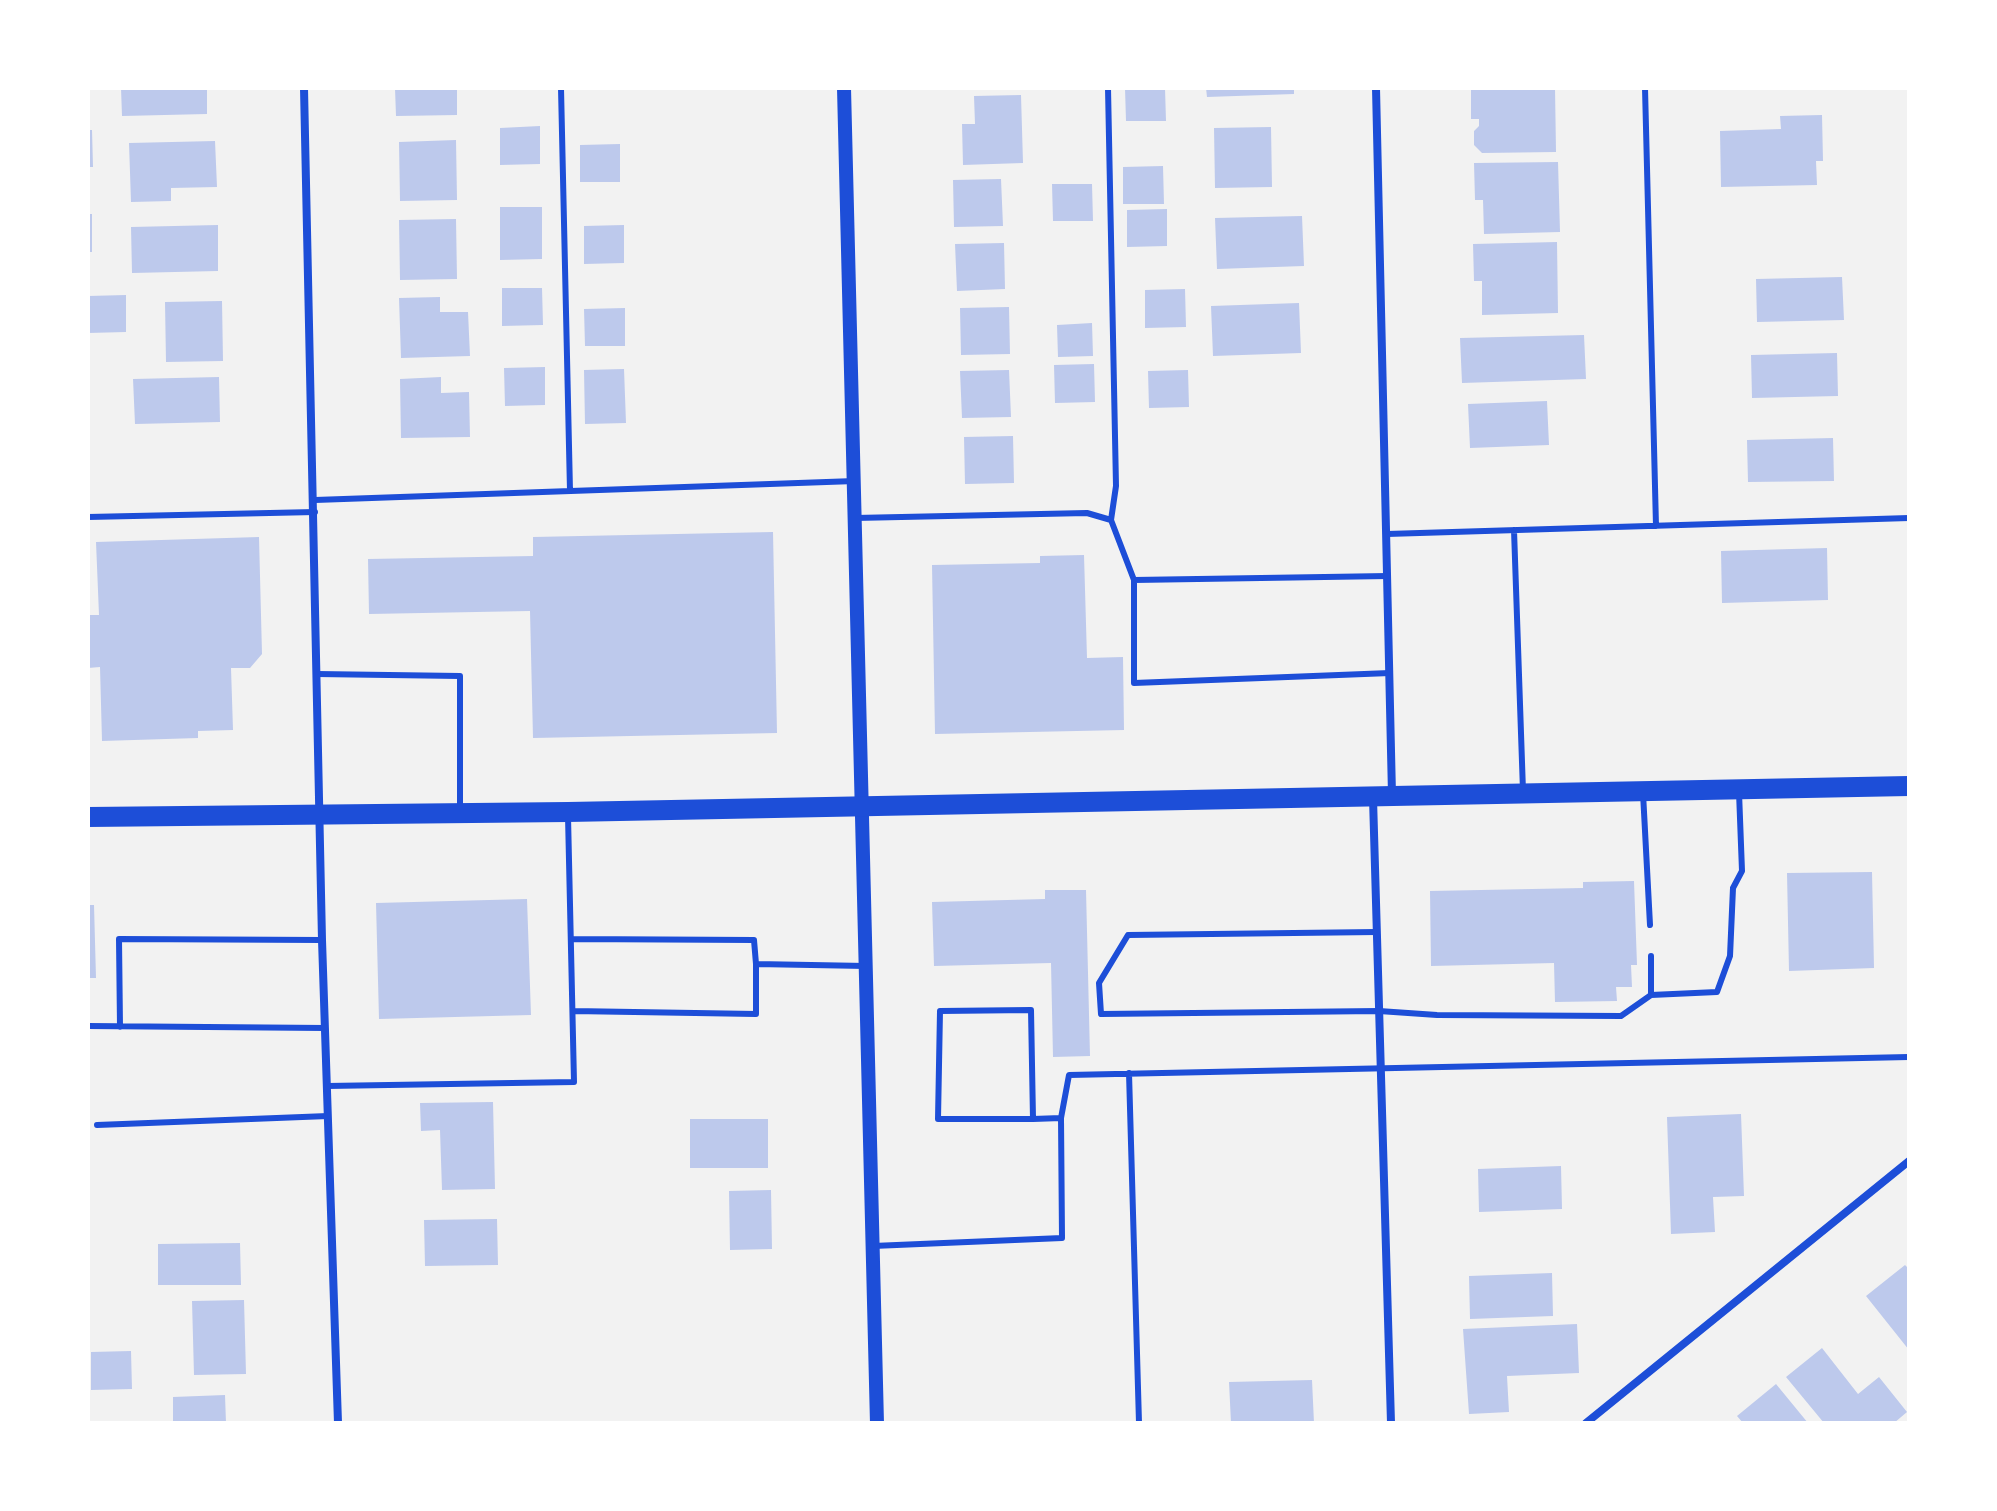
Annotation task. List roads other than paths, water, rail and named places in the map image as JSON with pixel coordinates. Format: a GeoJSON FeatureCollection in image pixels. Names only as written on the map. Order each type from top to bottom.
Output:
{"type":"FeatureCollection","features":[{"type":"Feature","properties":{"kind":"main road"},"geometry":{"type":"LineString","coordinates":[[88,817],[460,814],[1909,786]]}},
{"type":"Feature","properties":{"kind":"street"},"geometry":{"type":"LineString","coordinates":[[304,88],[322,940],[338,1423]]}},
{"type":"Feature","properties":{"kind":"street"},"geometry":{"type":"LineString","coordinates":[[844,88],[877,1423]]}},
{"type":"Feature","properties":{"kind":"street"},"geometry":{"type":"LineString","coordinates":[[1376,88],[1390,673],[1377,932],[1391,1423]]}},
{"type":"Feature","properties":{"kind":"street"},"geometry":{"type":"LineString","coordinates":[[1586,1423],[1909,1161]]}},
{"type":"Feature","properties":{"kind":"lane"},"geometry":{"type":"LineString","coordinates":[[561,88],[570,491]]}},
{"type":"Feature","properties":{"kind":"lane"},"geometry":{"type":"LineString","coordinates":[[1108,88],[1116,486],[1111,520],[1134,580],[1134,683],[1390,673]]}},
{"type":"Feature","properties":{"kind":"lane"},"geometry":{"type":"LineString","coordinates":[[1645,88],[1656,526]]}},
{"type":"Feature","properties":{"kind":"lane"},"geometry":{"type":"LineString","coordinates":[[315,500],[855,481]]}},
{"type":"Feature","properties":{"kind":"lane"},"geometry":{"type":"LineString","coordinates":[[88,517],[315,512]]}},
{"type":"Feature","properties":{"kind":"lane"},"geometry":{"type":"LineString","coordinates":[[855,518],[1087,513],[1111,520]]}},
{"type":"Feature","properties":{"kind":"lane"},"geometry":{"type":"LineString","coordinates":[[1387,534],[1909,518]]}},
{"type":"Feature","properties":{"kind":"lane"},"geometry":{"type":"LineString","coordinates":[[1514,530],[1523,794]]}},
{"type":"Feature","properties":{"kind":"lane"},"geometry":{"type":"LineString","coordinates":[[1134,580],[1388,576]]}},
{"type":"Feature","properties":{"kind":"lane"},"geometry":{"type":"LineString","coordinates":[[317,674],[460,676],[460,814]]}},
{"type":"Feature","properties":{"kind":"lane"},"geometry":{"type":"LineString","coordinates":[[1377,932],[1128,935],[1099,983],[1101,1014],[1379,1011],[1437,1015],[1621,1016],[1651,995],[1717,992],[1730,956],[1733,888],[1742,871],[1739,790]]}},
{"type":"Feature","properties":{"kind":"lane"},"geometry":{"type":"LineString","coordinates":[[1643,791],[1650,925]]}},
{"type":"Feature","properties":{"kind":"lane"},"geometry":{"type":"LineString","coordinates":[[327,1086],[574,1082],[568,812]]}},
{"type":"Feature","properties":{"kind":"lane"},"geometry":{"type":"LineString","coordinates":[[120,1027],[119,939],[322,940]]}},
{"type":"Feature","properties":{"kind":"lane"},"geometry":{"type":"LineString","coordinates":[[571,939],[754,940],[756,964],[756,1014],[573,1011]]}},
{"type":"Feature","properties":{"kind":"lane"},"geometry":{"type":"LineString","coordinates":[[1651,956],[1651,995]]}},
{"type":"Feature","properties":{"kind":"lane"},"geometry":{"type":"LineString","coordinates":[[756,964],[866,966]]}},
{"type":"Feature","properties":{"kind":"lane"},"geometry":{"type":"LineString","coordinates":[[1033,1119],[1031,1010],[940,1011],[938,1119],[1033,1119],[1061,1118]]}},
{"type":"Feature","properties":{"kind":"lane"},"geometry":{"type":"LineString","coordinates":[[88,1026],[325,1028]]}},
{"type":"Feature","properties":{"kind":"lane"},"geometry":{"type":"LineString","coordinates":[[873,1246],[1062,1238],[1061,1118],[1069,1075],[1909,1057]]}},
{"type":"Feature","properties":{"kind":"lane"},"geometry":{"type":"LineString","coordinates":[[1129,1073],[1139,1423]]}},
{"type":"Feature","properties":{"kind":"lane"},"geometry":{"type":"LineString","coordinates":[[97,1125],[328,1116]]}}]}
